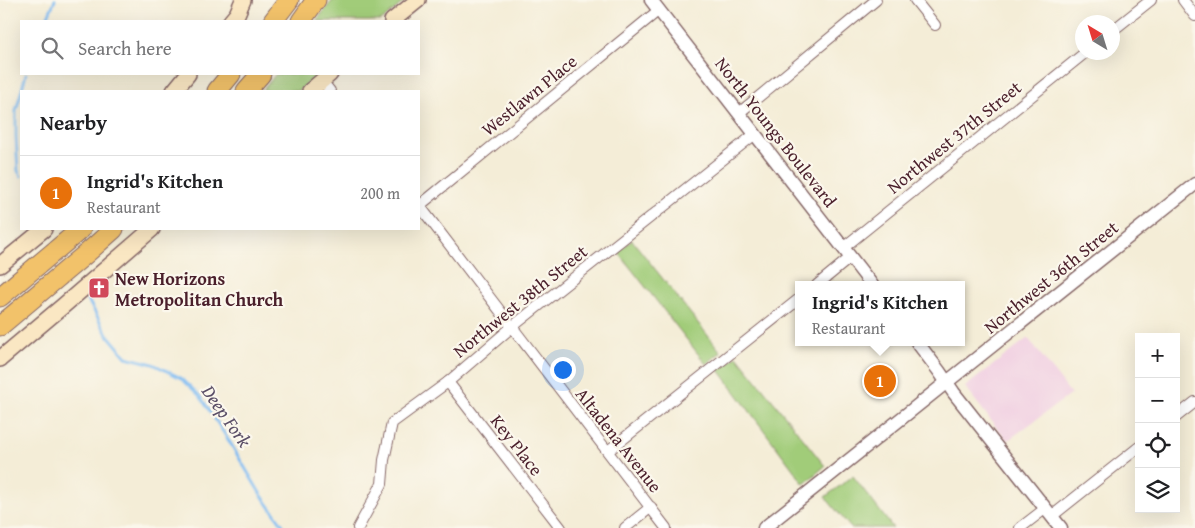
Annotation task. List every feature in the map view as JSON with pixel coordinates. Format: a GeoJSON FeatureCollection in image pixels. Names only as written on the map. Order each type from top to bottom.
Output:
{"type":"FeatureCollection","features":[{"type":"Feature","properties":{"kind":"highway"},"geometry":{"type":"LineString","coordinates":[[274,20],[289,0]]}},
{"type":"Feature","properties":{"kind":"highway"},"geometry":{"type":"LineString","coordinates":[[302,20],[316,0]]}},
{"type":"Feature","properties":{"kind":"highway"},"geometry":{"type":"LineString","coordinates":[[218,90],[230,75]]}},
{"type":"Feature","properties":{"kind":"highway"},"geometry":{"type":"LineString","coordinates":[[247,90],[259,75]]}},
{"type":"Feature","properties":{"kind":"highway"},"geometry":{"type":"LineString","coordinates":[[0,297],[79,230]]}},
{"type":"Feature","properties":{"kind":"highway"},"geometry":{"type":"LineString","coordinates":[[0,326],[113,230]]}},
{"type":"Feature","properties":{"kind":"main road"},"geometry":{"type":"LineString","coordinates":[[232,20],[237,14],[243,0]]}},
{"type":"Feature","properties":{"kind":"main road"},"geometry":{"type":"LineString","coordinates":[[393,20],[418,0]]}},
{"type":"Feature","properties":{"kind":"main road"},"geometry":{"type":"LineString","coordinates":[[175,90],[187,75]]}},
{"type":"Feature","properties":{"kind":"main road"},"geometry":{"type":"LineString","coordinates":[[312,90],[327,82]]}},
{"type":"Feature","properties":{"kind":"main road"},"geometry":{"type":"LineString","coordinates":[[0,265],[43,230]]}},
{"type":"Feature","properties":{"kind":"main road"},"geometry":{"type":"LineString","coordinates":[[0,358],[151,230]]}},
{"type":"Feature","properties":{"kind":"street"},"geometry":{"type":"LineString","coordinates":[[739,113],[876,0]]}},
{"type":"Feature","properties":{"kind":"street"},"geometry":{"type":"LineString","coordinates":[[915,0],[935,25]]}},
{"type":"Feature","properties":{"kind":"street"},"geometry":{"type":"LineString","coordinates":[[1120,25],[1151,0]]}},
{"type":"Feature","properties":{"kind":"street"},"geometry":{"type":"LineString","coordinates":[[1183,0],[1195,16]]}},
{"type":"Feature","properties":{"kind":"street","name":"North Youngs Boulevard"},"geometry":{"type":"LineString","coordinates":[[655,5],[869,281]]}},
{"type":"Feature","properties":{"kind":"street","name":"Westlawn Place"},"geometry":{"type":"LineString","coordinates":[[420,204],[655,5]]}},
{"type":"Feature","properties":{"kind":"street","name":"Northwest 37th Street"},"geometry":{"type":"LineString","coordinates":[[820,281],[847,252],[1076,60]]}},
{"type":"Feature","properties":{"kind":"street","name":"Northwest 38th Street"},"geometry":{"type":"LineString","coordinates":[[358,528],[382,484],[384,460],[392,423],[448,382],[512,327],[755,134]]}},
{"type":"Feature","properties":{"kind":"street","name":"Northwest 36th Street"},"geometry":{"type":"LineString","coordinates":[[764,528],[1195,184]]}},
{"type":"Feature","properties":{"kind":"street","name":"Altadena Avenue"},"geometry":{"type":"LineString","coordinates":[[420,206],[666,528]]}},
{"type":"Feature","properties":{"kind":"street"},"geometry":{"type":"LineString","coordinates":[[608,451],[795,302]]}},
{"type":"Feature","properties":{"kind":"street"},"geometry":{"type":"LineString","coordinates":[[920,346],[954,393],[1061,528]]}},
{"type":"Feature","properties":{"kind":"street","name":"Key Place"},"geometry":{"type":"LineString","coordinates":[[448,382],[561,528]]}},
{"type":"Feature","properties":{"kind":"street"},"geometry":{"type":"LineString","coordinates":[[1180,414],[1195,402]]}},
{"type":"Feature","properties":{"kind":"street"},"geometry":{"type":"LineString","coordinates":[[1020,528],[1049,512],[1135,450]]}},
{"type":"Feature","properties":{"kind":"street"},"geometry":{"type":"LineString","coordinates":[[625,528],[651,507]]}},
{"type":"Feature","properties":{"kind":"shaded area"},"geometry":{"type":"Polygon","coordinates":[[[1028,338],[1071,394],[1007,441],[965,387],[1028,338]]]}},
{"type":"Feature","properties":{"kind":"green space"},"geometry":{"type":"Polygon","coordinates":[[[333,0],[406,0],[382,20],[317,20],[333,0]]]}},
{"type":"Feature","properties":{"kind":"green space"},"geometry":{"type":"Polygon","coordinates":[[[275,75],[318,75],[299,90],[263,90],[275,75]]]}},
{"type":"Feature","properties":{"kind":"green space"},"geometry":{"type":"Polygon","coordinates":[[[632,240],[721,352],[706,364],[618,252],[632,240]]]}},
{"type":"Feature","properties":{"kind":"green space"},"geometry":{"type":"Polygon","coordinates":[[[737,356],[825,466],[804,484],[719,370],[737,356]]]}},
{"type":"Feature","properties":{"kind":"green space"},"geometry":{"type":"Polygon","coordinates":[[[853,476],[893,528],[851,528],[825,497],[853,476]]]}},
{"type":"Feature","properties":{"kind":"waterway","name":"Deep Fork"},"geometry":{"type":"LineString","coordinates":[[46,20],[55,0]]}},
{"type":"Feature","properties":{"kind":"waterway","name":"Deep Fork"},"geometry":{"type":"LineString","coordinates":[[22,90],[26,75]]}},
{"type":"Feature","properties":{"kind":"waterway","name":"Deep Fork"},"geometry":{"type":"LineString","coordinates":[[20,96],[16,111],[16,136],[18,171],[20,174]]}},
{"type":"Feature","properties":{"kind":"waterway","name":"Deep Fork"},"geometry":{"type":"LineString","coordinates":[[88,300],[107,334],[126,357],[153,364],[181,378],[200,396],[260,493],[285,528]]}},
{"type":"Feature","properties":{"kind":"place","name":"New Horizons Metropolitan Church"},"geometry":{"type":"Point","coordinates":[99,288]}},
{"type":"Feature","properties":{"kind":"place","name":"Ingrid's Kitchen"},"geometry":{"type":"Point","coordinates":[880,381]}}]}
